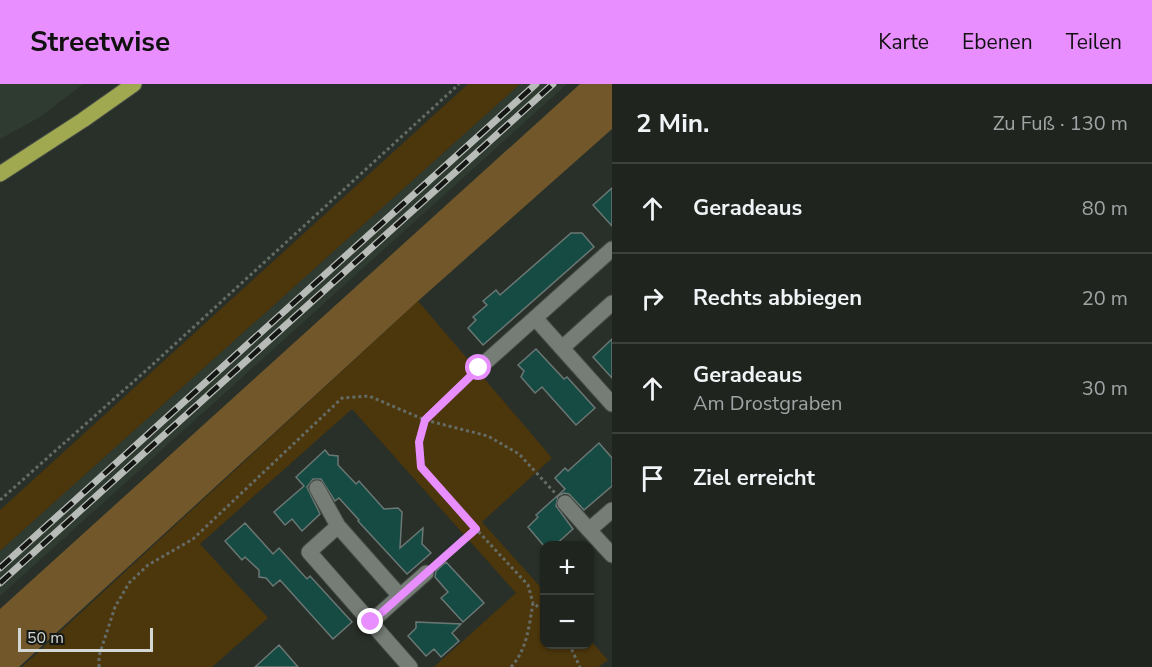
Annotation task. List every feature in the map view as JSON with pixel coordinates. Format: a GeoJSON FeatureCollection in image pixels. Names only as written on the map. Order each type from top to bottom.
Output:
{"type":"FeatureCollection","features":[{"type":"Feature","properties":{"kind":"main road"},"geometry":{"type":"LineString","coordinates":[[0,174],[57,138],[134,84]]}},
{"type":"Feature","properties":{"kind":"street"},"geometry":{"type":"LineString","coordinates":[[479,368],[612,249]]}},
{"type":"Feature","properties":{"kind":"street"},"geometry":{"type":"LineString","coordinates":[[562,348],[612,303]]}},
{"type":"Feature","properties":{"kind":"street"},"geometry":{"type":"LineString","coordinates":[[535,318],[612,404]]}},
{"type":"Feature","properties":{"kind":"street"},"geometry":{"type":"LineString","coordinates":[[317,488],[338,526],[400,596]]}},
{"type":"Feature","properties":{"kind":"street"},"geometry":{"type":"LineString","coordinates":[[565,503],[612,555]]}},
{"type":"Feature","properties":{"kind":"street"},"geometry":{"type":"LineString","coordinates":[[589,530],[612,510]]}},
{"type":"Feature","properties":{"kind":"street"},"geometry":{"type":"LineString","coordinates":[[338,526],[309,552],[410,667]]}},
{"type":"Feature","properties":{"kind":"street"},"geometry":{"type":"LineString","coordinates":[[371,622],[426,573]]}},
{"type":"Feature","properties":{"kind":"path"},"geometry":{"type":"LineString","coordinates":[[0,500],[459,84]]}},
{"type":"Feature","properties":{"kind":"path"},"geometry":{"type":"LineString","coordinates":[[479,368],[425,420],[419,442],[421,467],[528,585],[533,603],[528,636],[518,660],[511,667]]}},
{"type":"Feature","properties":{"kind":"path"},"geometry":{"type":"LineString","coordinates":[[426,573],[476,529]]}},
{"type":"Feature","properties":{"kind":"path"},"geometry":{"type":"LineString","coordinates":[[533,603],[540,608]]}},
{"type":"Feature","properties":{"kind":"path"},"geometry":{"type":"LineString","coordinates":[[571,649],[580,667]]}},
{"type":"Feature","properties":{"kind":"shaded area"},"geometry":{"type":"Polygon","coordinates":[[[0,84],[83,84],[40,117],[0,139],[0,84]]]}},
{"type":"Feature","properties":{"kind":"shaded area"},"geometry":{"type":"Polygon","coordinates":[[[468,84],[520,84],[0,551],[0,510],[468,84]]]}},
{"type":"Feature","properties":{"kind":"shaded area"},"geometry":{"type":"Polygon","coordinates":[[[520,84],[567,84],[0,596],[0,551],[520,84]]]}},
{"type":"Feature","properties":{"kind":"shaded area"},"geometry":{"type":"Polygon","coordinates":[[[580,84],[612,84],[612,129],[418,301],[19,667],[0,667],[0,609],[580,84]]]}},
{"type":"Feature","properties":{"kind":"shaded area"},"geometry":{"type":"Polygon","coordinates":[[[418,301],[552,458],[482,522],[540,587],[540,649],[594,649],[594,644],[608,660],[598,667],[434,667],[516,593],[352,409],[200,544],[268,618],[212,667],[22,667],[418,301]]]}},
{"type":"Feature","properties":{"kind":"building"},"geometry":{"type":"Polygon","coordinates":[[[612,188],[612,226],[593,205],[612,188]]]}},
{"type":"Feature","properties":{"kind":"building"},"geometry":{"type":"Polygon","coordinates":[[[571,233],[582,233],[594,247],[483,345],[468,328],[476,320],[473,317],[487,305],[483,301],[496,290],[500,295],[571,233]]]}},
{"type":"Feature","properties":{"kind":"building"},"geometry":{"type":"Polygon","coordinates":[[[612,339],[612,378],[593,357],[612,339]]]}},
{"type":"Feature","properties":{"kind":"building"},"geometry":{"type":"Polygon","coordinates":[[[536,349],[564,379],[567,377],[595,408],[576,425],[542,387],[535,393],[521,377],[524,371],[518,365],[536,349]]]}},
{"type":"Feature","properties":{"kind":"building"},"geometry":{"type":"Polygon","coordinates":[[[599,443],[612,458],[612,486],[584,510],[569,494],[564,493],[558,496],[556,506],[573,529],[560,541],[540,541],[528,527],[538,517],[536,515],[565,489],[555,478],[565,468],[568,471],[599,443]]]}},
{"type":"Feature","properties":{"kind":"building"},"geometry":{"type":"Polygon","coordinates":[[[325,450],[329,455],[338,456],[338,465],[356,484],[359,481],[384,509],[398,508],[402,512],[400,548],[423,528],[422,544],[431,553],[407,574],[339,498],[335,501],[321,479],[313,479],[307,487],[320,514],[302,531],[292,519],[285,525],[274,512],[304,486],[296,477],[325,450]]]}},
{"type":"Feature","properties":{"kind":"building"},"geometry":{"type":"Polygon","coordinates":[[[245,523],[273,554],[279,548],[307,579],[310,576],[352,622],[333,639],[280,580],[273,586],[266,578],[259,577],[259,570],[245,557],[242,560],[225,541],[245,523]]]}},
{"type":"Feature","properties":{"kind":"building"},"geometry":{"type":"Polygon","coordinates":[[[446,562],[484,603],[463,622],[441,598],[448,592],[435,577],[436,571],[446,562]]]}},
{"type":"Feature","properties":{"kind":"building"},"geometry":{"type":"Polygon","coordinates":[[[416,622],[461,624],[452,633],[459,641],[441,657],[434,649],[426,656],[408,636],[416,628],[416,622]]]}},
{"type":"Feature","properties":{"kind":"building"},"geometry":{"type":"Polygon","coordinates":[[[279,645],[298,667],[255,667],[279,645]]]}},
{"type":"Feature","properties":{"kind":"railway"},"geometry":{"type":"LineString","coordinates":[[0,568],[536,84]]}},
{"type":"Feature","properties":{"kind":"railway"},"geometry":{"type":"LineString","coordinates":[[0,583],[553,84]]}},
{"type":"Feature","properties":{"kind":"route"},"geometry":{"type":"LineString","coordinates":[[371,622],[476,529],[421,467],[419,442],[425,420],[479,368]]}}]}
